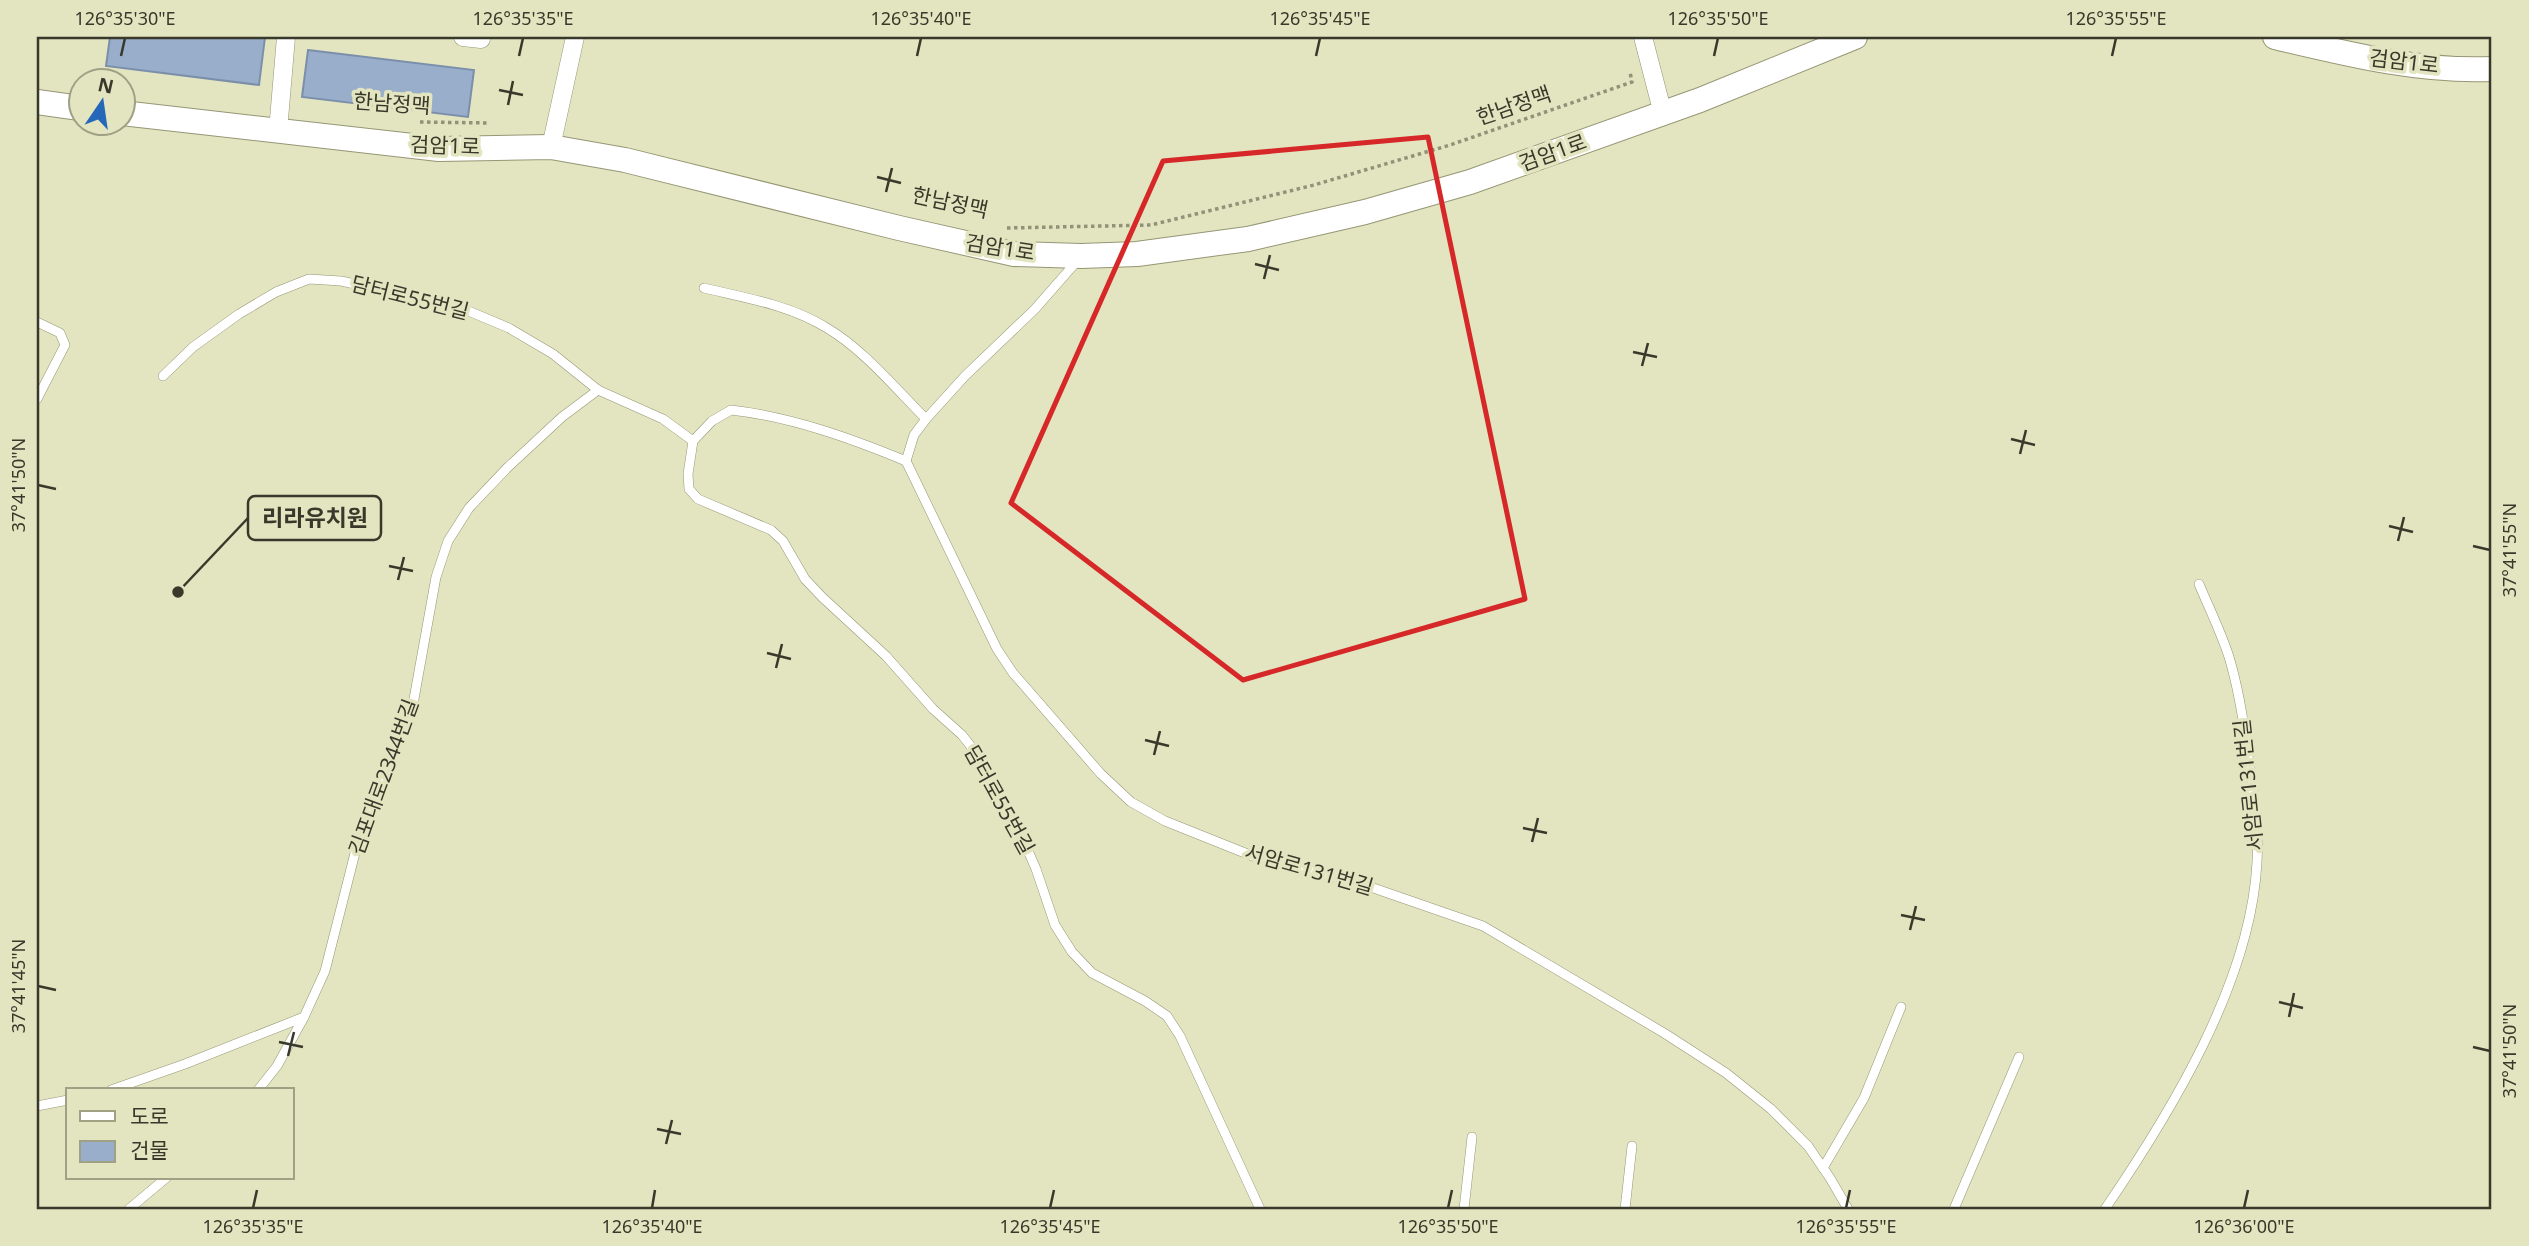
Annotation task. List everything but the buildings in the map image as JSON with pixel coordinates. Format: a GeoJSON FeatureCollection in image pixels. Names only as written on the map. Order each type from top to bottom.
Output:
{"type":"FeatureCollection","features":[{"type":"Feature","properties":{"kind":"street"},"geometry":{"type":"LineString","coordinates":[[278,131],[286,37]]}},
{"type":"Feature","properties":{"kind":"street"},"geometry":{"type":"LineString","coordinates":[[551,147],[575,37]]}},
{"type":"Feature","properties":{"kind":"street"},"geometry":{"type":"LineString","coordinates":[[1643,37],[1663,114]]}},
{"type":"Feature","properties":{"kind":"street","name":"검암1로"},"geometry":{"type":"LineString","coordinates":[[136,115],[439,149],[551,147],[625,160],[1014,254],[1136,254],[1248,239],[1365,212],[1470,182],[1663,114],[1855,37]]}},
{"type":"Feature","properties":{"kind":"street","name":"검암1로"},"geometry":{"type":"LineString","coordinates":[[2275,37],[2379,62],[2434,68],[2492,69]]}},
{"type":"Feature","properties":{"kind":"street"},"geometry":{"type":"LineString","coordinates":[[37,102],[66,106]]}},
{"type":"Feature","properties":{"kind":"lane"},"geometry":{"type":"LineString","coordinates":[[693,440],[712,421],[731,410],[801,424],[906,460],[914,435],[926,419],[965,376],[1035,309],[1081,256]]}},
{"type":"Feature","properties":{"kind":"lane","name":"담터로55번길"},"geometry":{"type":"LineString","coordinates":[[163,376],[193,347],[276,292],[309,279],[341,281],[459,307],[509,328],[554,354],[598,390],[663,419],[693,440],[688,474],[689,489],[698,499],[771,530],[783,541],[806,579],[822,597],[886,656],[933,709],[962,735],[980,758],[1026,845],[1055,925],[1072,952],[1092,973],[1167,1016],[1195,1067],[1260,1209]]}},
{"type":"Feature","properties":{"kind":"lane"},"geometry":{"type":"LineString","coordinates":[[704,288],[768,303],[828,328],[849,344],[926,419]]}},
{"type":"Feature","properties":{"kind":"lane"},"geometry":{"type":"LineString","coordinates":[[37,322],[60,333],[65,345],[37,399]]}},
{"type":"Feature","properties":{"kind":"lane","name":"김포대로2344번길"},"geometry":{"type":"LineString","coordinates":[[260,1088],[277,1066],[325,971],[355,853],[376,788],[412,710],[436,578],[447,541],[469,508],[507,468],[562,417],[598,390]]}},
{"type":"Feature","properties":{"kind":"lane","name":"서암로131번길"},"geometry":{"type":"LineString","coordinates":[[906,460],[985,626],[1013,673],[1101,774],[1132,802],[1165,821],[1260,859],[1356,881],[1483,926],[1664,1033],[1726,1073],[1771,1109],[1808,1146],[1848,1209]]}},
{"type":"Feature","properties":{"kind":"lane","name":"서암로131번길"},"geometry":{"type":"LineString","coordinates":[[2105,1209],[2162,1120],[2220,1010],[2235,971],[2250,908],[2257,863],[2255,813],[2240,699],[2229,656],[2199,584]]}},
{"type":"Feature","properties":{"kind":"lane"},"geometry":{"type":"LineString","coordinates":[[1823,1168],[1864,1098],[1901,1006]]}},
{"type":"Feature","properties":{"kind":"lane"},"geometry":{"type":"LineString","coordinates":[[117,1088],[304,1017]]}},
{"type":"Feature","properties":{"kind":"lane"},"geometry":{"type":"LineString","coordinates":[[1954,1209],[2019,1056]]}},
{"type":"Feature","properties":{"kind":"lane"},"geometry":{"type":"LineString","coordinates":[[37,1106],[66,1100]]}},
{"type":"Feature","properties":{"kind":"lane"},"geometry":{"type":"LineString","coordinates":[[1464,1209],[1472,1137]]}},
{"type":"Feature","properties":{"kind":"lane"},"geometry":{"type":"LineString","coordinates":[[1625,1209],[1632,1146]]}},
{"type":"Feature","properties":{"kind":"lane"},"geometry":{"type":"LineString","coordinates":[[129,1209],[164,1180]]}},
{"type":"Feature","properties":{"kind":"path","name":"한남정맥"},"geometry":{"type":"LineString","coordinates":[[1003,228],[1151,225],[1314,186],[1450,145],[1632,82],[1630,71]]}},
{"type":"Feature","properties":{"kind":"path","name":"한남정맥"},"geometry":{"type":"LineString","coordinates":[[414,122],[492,123]]}},
{"type":"Feature","properties":{"kind":"highlighted area"},"geometry":{"type":"Polygon","coordinates":[[[1428,137],[1525,599],[1243,680],[1011,503],[1163,161],[1428,137]]]}},
{"type":"Feature","properties":{"kind":"place","name":"리라유치원"},"geometry":{"type":"Point","coordinates":[178,592]}}]}
